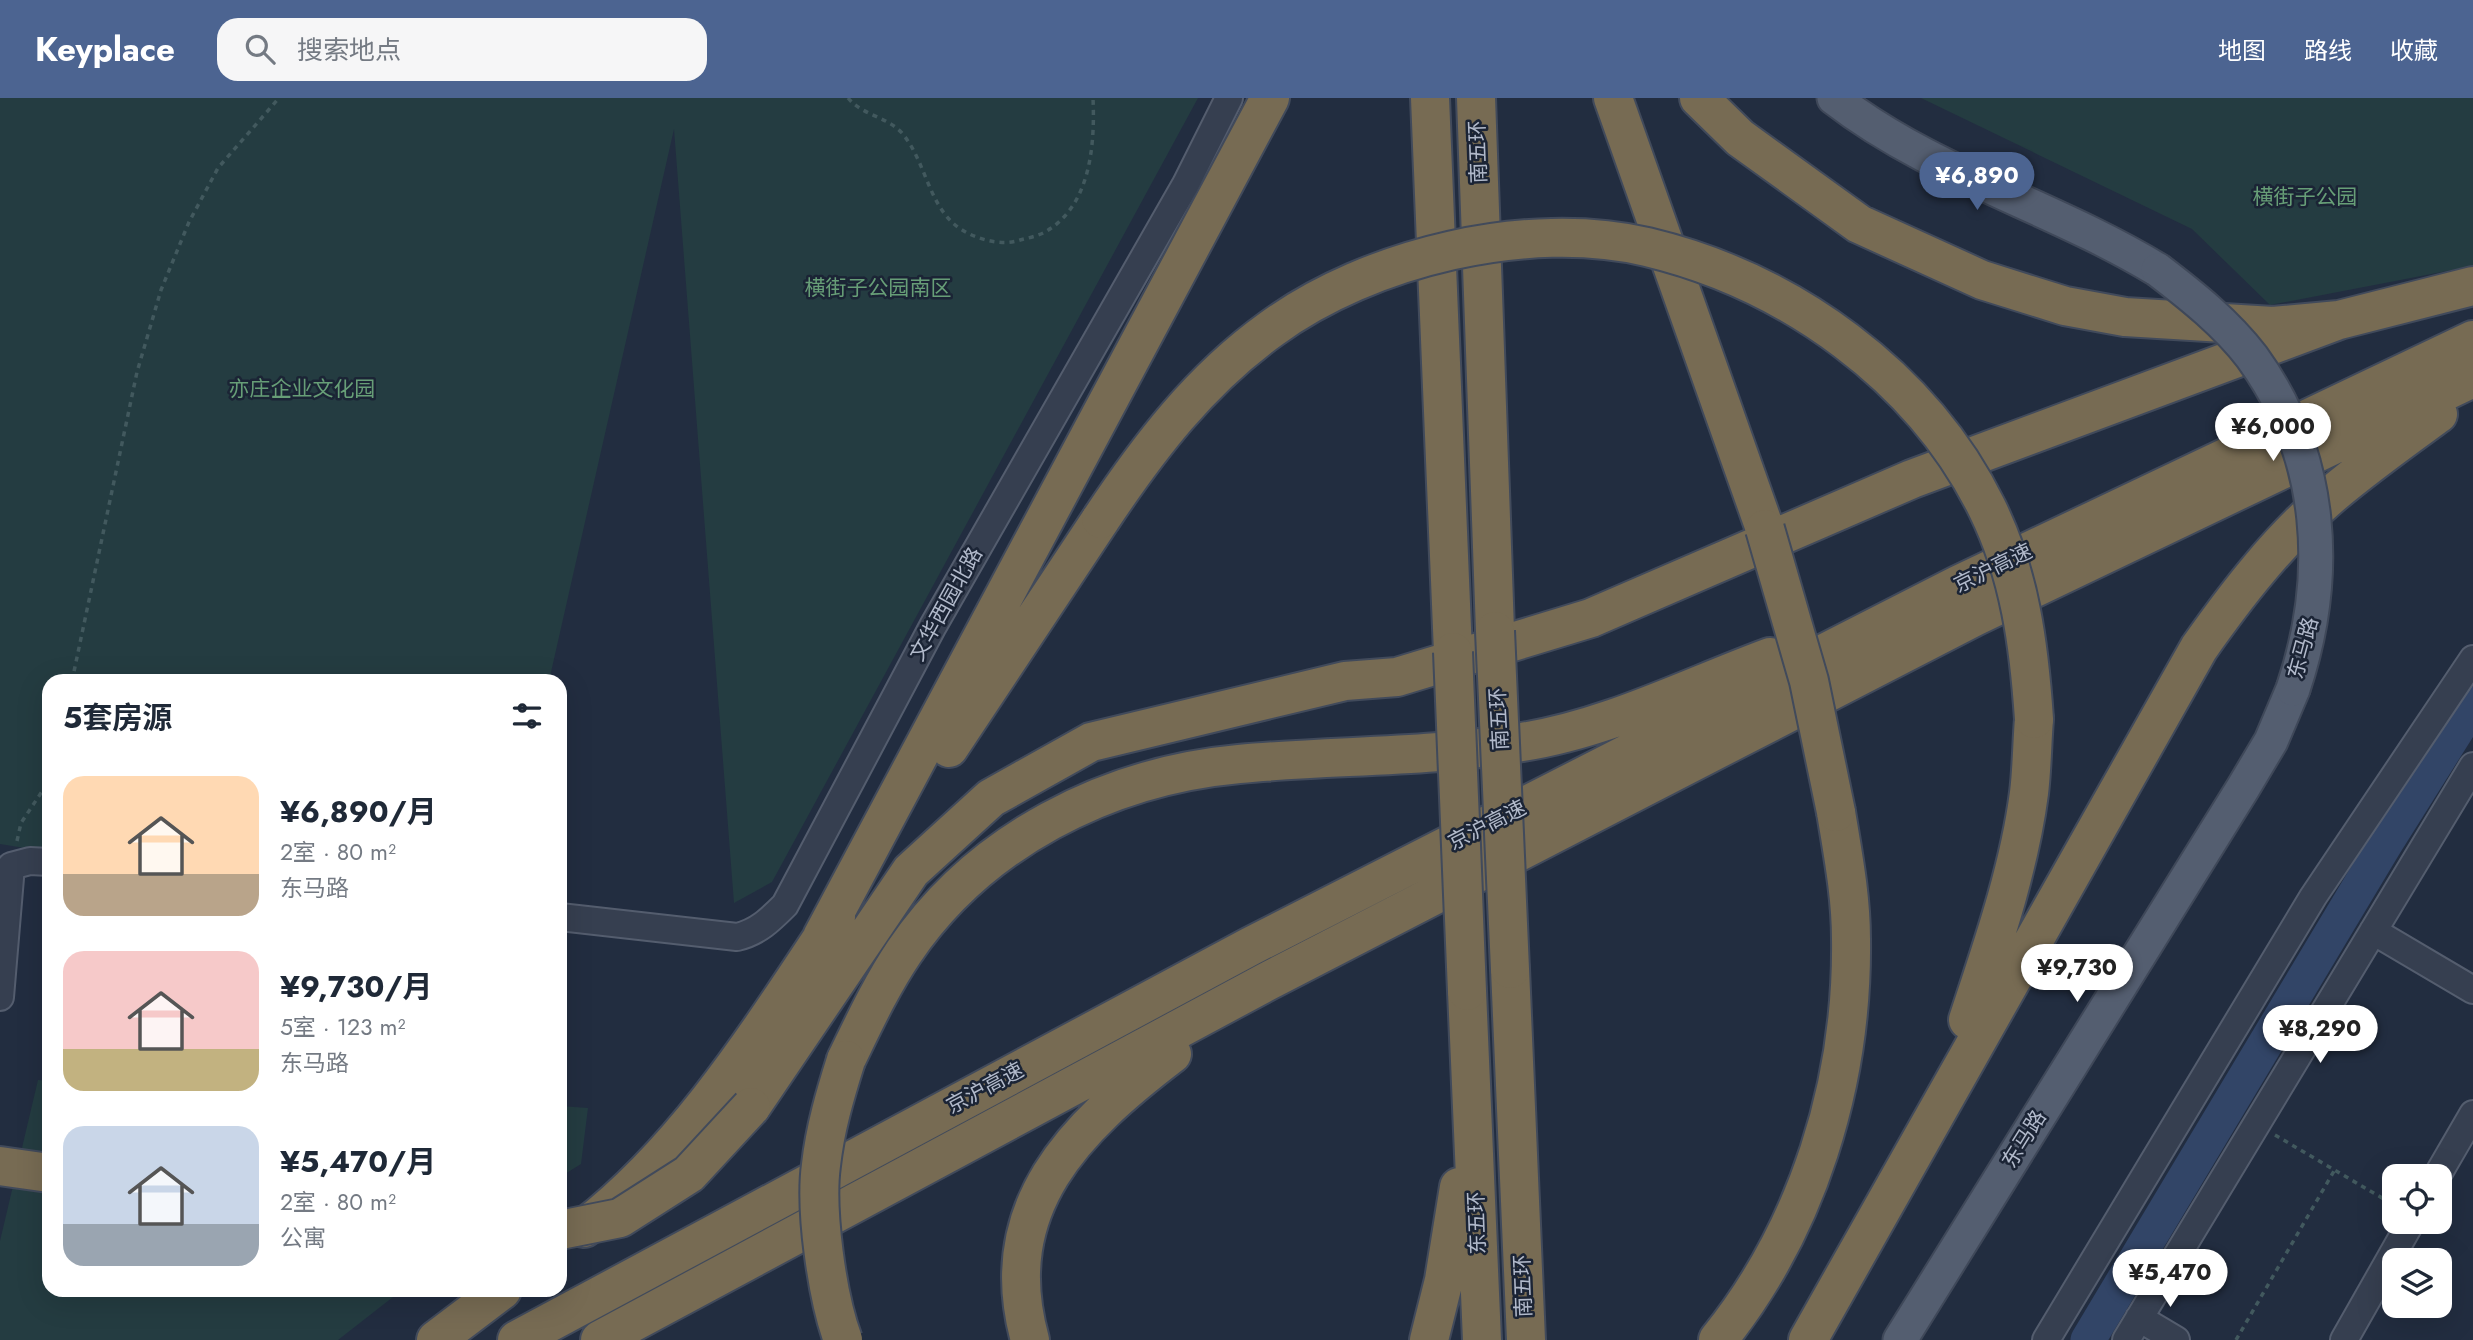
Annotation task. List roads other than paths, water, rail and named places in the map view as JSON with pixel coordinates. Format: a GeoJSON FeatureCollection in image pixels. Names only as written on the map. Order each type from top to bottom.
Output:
{"type":"FeatureCollection","features":[{"type":"Feature","properties":{"kind":"highway"},"geometry":{"type":"LineString","coordinates":[[822,937],[1270,98]]}},
{"type":"Feature","properties":{"kind":"highway","name":"南五环"},"geometry":{"type":"LineString","coordinates":[[1430,98],[1472,1106]]}},
{"type":"Feature","properties":{"kind":"highway","name":"南五环"},"geometry":{"type":"LineString","coordinates":[[1476,98],[1495,631],[1526,1340]]}},
{"type":"Feature","properties":{"kind":"highway"},"geometry":{"type":"LineString","coordinates":[[1613,98],[1765,529],[1809,681],[1836,813],[1849,895],[1851,940],[1845,1046],[1834,1105],[1793,1220],[1761,1278],[1718,1340]]}},
{"type":"Feature","properties":{"kind":"highway"},"geometry":{"type":"LineString","coordinates":[[1699,98],[1740,138],[1859,224],[1982,280],[2065,306],[2125,317],[2273,326],[2339,320]]}},
{"type":"Feature","properties":{"kind":"highway"},"geometry":{"type":"LineString","coordinates":[[567,1240],[608,1209],[662,1154],[762,1026],[1139,462],[1220,369],[1273,327],[1316,301],[1415,258],[1471,247],[1531,240],[1585,239],[1646,247],[1719,270],[1824,325],[1867,358],[1913,401],[1953,451],[1980,497],[2012,573],[2028,640],[2034,719],[2029,795],[1993,947],[1963,1033],[1912,1155]]}},
{"type":"Feature","properties":{"kind":"highway"},"geometry":{"type":"LineString","coordinates":[[567,1229],[620,1218],[689,1174],[751,1107],[911,870],[991,798],[1091,742],[1331,684],[1396,677],[1591,618],[1912,479],[2339,320],[2473,286]]}},
{"type":"Feature","properties":{"kind":"highway","name":"京沪高速"},"geometry":{"type":"LineString","coordinates":[[517,1340],[1251,946],[1958,585],[2473,340]]}},
{"type":"Feature","properties":{"kind":"highway","name":"京沪高速"},"geometry":{"type":"LineString","coordinates":[[600,1340],[1268,981],[1973,617],[2473,378]]}},
{"type":"Feature","properties":{"kind":"highway"},"geometry":{"type":"LineString","coordinates":[[1808,1340],[2165,704],[2233,600],[2279,545],[2326,499],[2473,388]]}},
{"type":"Feature","properties":{"kind":"highway"},"geometry":{"type":"LineString","coordinates":[[843,1340],[828,1278],[822,1228],[820,1168],[829,1114],[846,1060],[876,998],[905,950],[947,898],[987,861],[1037,825],[1099,799],[1170,775],[1237,764],[1448,753],[1525,742],[1583,728],[1958,585]]}},
{"type":"Feature","properties":{"kind":"highway"},"geometry":{"type":"LineString","coordinates":[[1030,1340],[1021,1283],[1024,1244],[1038,1195],[1056,1162],[1083,1129],[1119,1094],[1268,981]]}},
{"type":"Feature","properties":{"kind":"highway"},"geometry":{"type":"LineString","coordinates":[[1429,1340],[1444,1280],[1472,1106]]}},
{"type":"Feature","properties":{"kind":"highway","name":"东五环"},"geometry":{"type":"LineString","coordinates":[[1472,1106],[1482,1340]]}},
{"type":"Feature","properties":{"kind":"highway"},"geometry":{"type":"LineString","coordinates":[[0,1166],[42,1172]]}},
{"type":"Feature","properties":{"kind":"highway"},"geometry":{"type":"LineString","coordinates":[[436,1340],[493,1297]]}},
{"type":"Feature","properties":{"kind":"main road","name":"东马路"},"geometry":{"type":"LineString","coordinates":[[1834,98],[1867,124],[1916,152],[2119,246],[2158,270],[2213,314],[2251,356],[2277,395],[2309,484],[2317,537],[2316,593],[2308,644],[2271,741],[1900,1340]]}},
{"type":"Feature","properties":{"kind":"street","name":"文华西园北路"},"geometry":{"type":"LineString","coordinates":[[567,918],[737,937],[759,929],[785,905],[933,626],[1186,184],[1229,98]]}},
{"type":"Feature","properties":{"kind":"street"},"geometry":{"type":"LineString","coordinates":[[2046,1340],[2313,897],[2473,659]]}},
{"type":"Feature","properties":{"kind":"street"},"geometry":{"type":"LineString","coordinates":[[2176,1340],[2133,1329],[2473,766]]}},
{"type":"Feature","properties":{"kind":"street"},"geometry":{"type":"LineString","coordinates":[[0,997],[1,953],[11,866],[30,861],[42,862]]}},
{"type":"Feature","properties":{"kind":"street"},"geometry":{"type":"LineString","coordinates":[[2373,931],[2473,990]]}},
{"type":"Feature","properties":{"kind":"street"},"geometry":{"type":"LineString","coordinates":[[2444,1164],[2473,1114]]}},
{"type":"Feature","properties":{"kind":"street"},"geometry":{"type":"LineString","coordinates":[[2344,1340],[2404,1234]]}},
{"type":"Feature","properties":{"kind":"waterway"},"geometry":{"type":"LineString","coordinates":[[2088,1340],[2385,844],[2473,704]]}},
{"type":"Feature","properties":{"kind":"park label","name":"横街子公园"},"geometry":{"type":"Point","coordinates":[2305,197]}},
{"type":"Feature","properties":{"kind":"park label","name":"横街子公园南区"},"geometry":{"type":"Point","coordinates":[878,288]}},
{"type":"Feature","properties":{"kind":"park label","name":"亦庄企业文化园"},"geometry":{"type":"Point","coordinates":[302,389]}}]}
